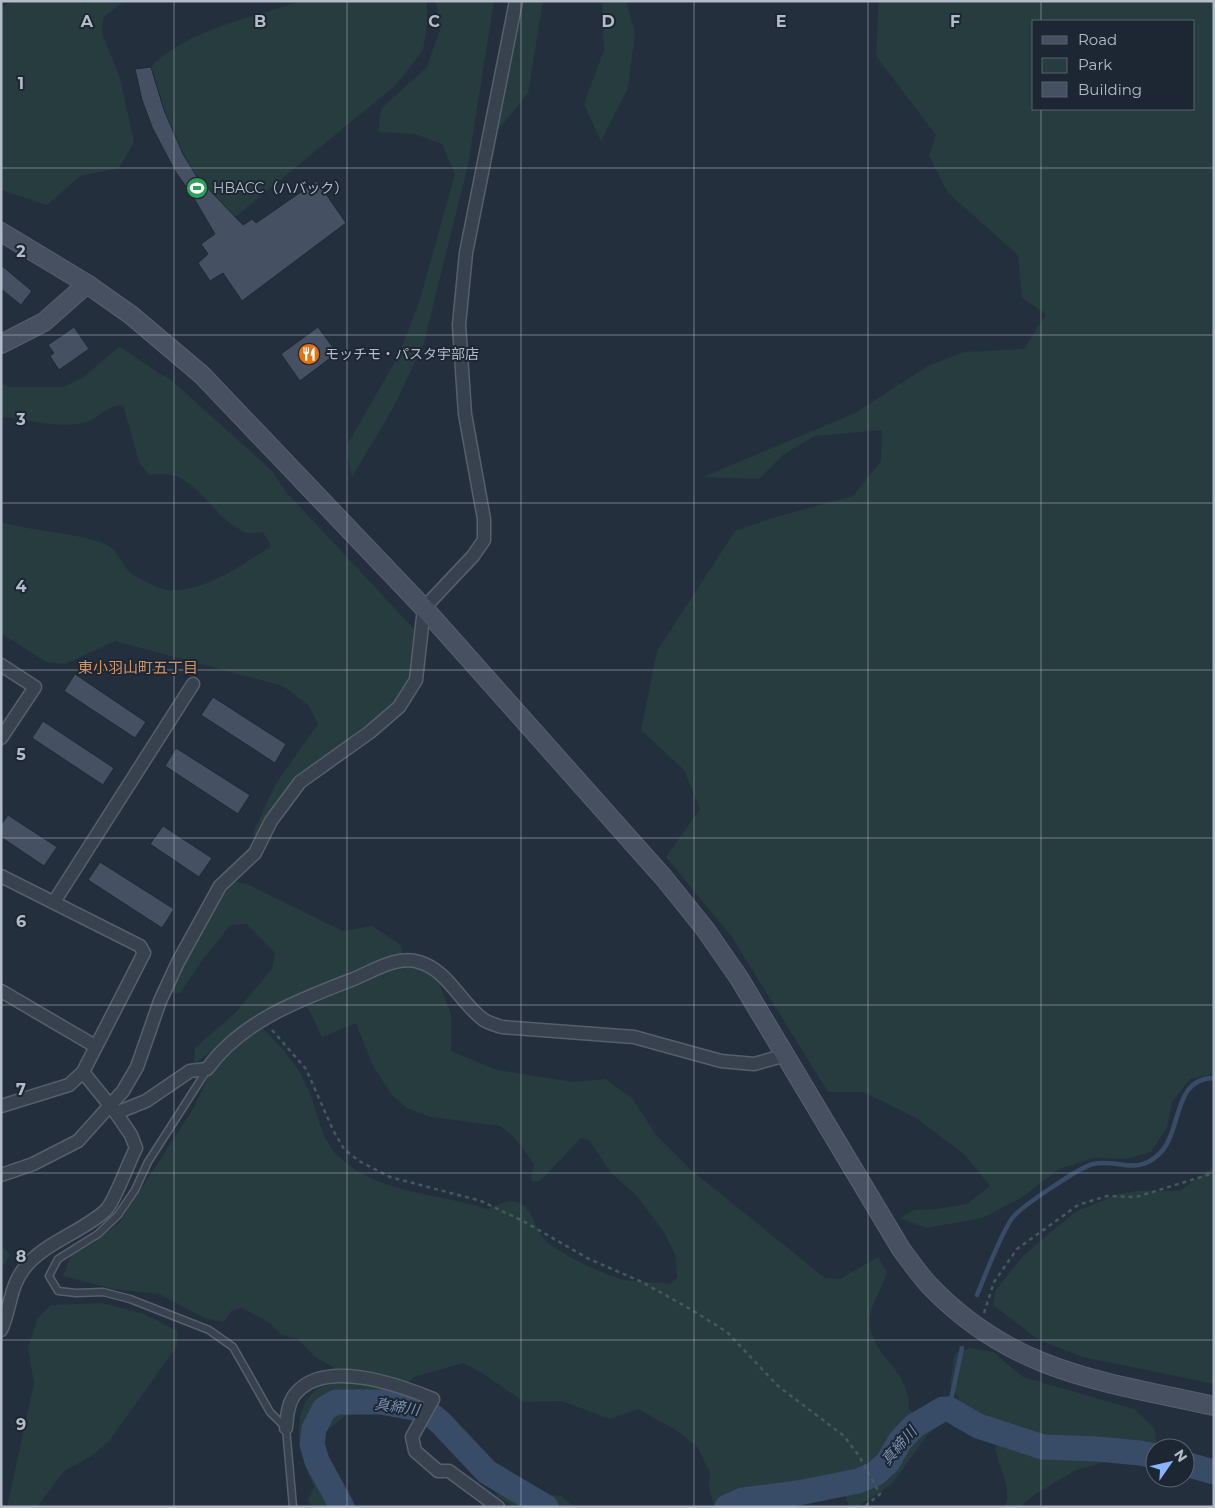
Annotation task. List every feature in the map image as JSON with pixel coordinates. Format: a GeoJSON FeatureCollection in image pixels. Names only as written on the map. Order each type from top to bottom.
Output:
{"type":"FeatureCollection","features":[{"type":"Feature","properties":{"kind":"street"},"geometry":{"type":"LineString","coordinates":[[1,1175],[33,1164],[78,1141],[113,1110],[137,1066],[160,1001],[178,962],[220,886],[255,853],[271,821],[300,782],[370,732],[399,707],[416,680],[424,608],[473,556],[484,540],[484,519],[465,414],[459,324],[466,253],[516,1]]}},
{"type":"Feature","properties":{"kind":"street"},"geometry":{"type":"LineString","coordinates":[[1,232],[87,284],[131,315],[202,375],[424,608],[670,886],[705,929],[739,978],[901,1249],[928,1284],[979,1329],[1016,1352],[1069,1373],[1214,1406]]}},
{"type":"Feature","properties":{"kind":"street"},"geometry":{"type":"LineString","coordinates":[[1,344],[44,322],[87,284]]}},
{"type":"Feature","properties":{"kind":"street"},"geometry":{"type":"LineString","coordinates":[[1,665],[35,687],[1,738]]}},
{"type":"Feature","properties":{"kind":"street"},"geometry":{"type":"LineString","coordinates":[[54,902],[193,684]]}},
{"type":"Feature","properties":{"kind":"street"},"geometry":{"type":"LineString","coordinates":[[1,876],[140,946],[144,953],[82,1072],[69,1085],[1,1106]]}},
{"type":"Feature","properties":{"kind":"street"},"geometry":{"type":"LineString","coordinates":[[113,1110],[146,1101],[190,1071],[207,1069],[222,1049],[263,1019],[305,996],[398,960],[420,962],[442,975],[469,1006],[485,1020],[502,1027],[634,1037],[721,1060],[754,1064],[786,1056]]}},
{"type":"Feature","properties":{"kind":"street"},"geometry":{"type":"LineString","coordinates":[[1,991],[96,1046]]}},
{"type":"Feature","properties":{"kind":"street"},"geometry":{"type":"LineString","coordinates":[[1,1330],[8,1316],[14,1286],[22,1271],[32,1259],[107,1209],[136,1148],[131,1135],[82,1072]]}},
{"type":"Feature","properties":{"kind":"street"},"geometry":{"type":"LineString","coordinates":[[286,1428],[288,1408],[297,1391],[320,1378],[345,1375],[401,1386],[433,1399],[412,1437],[415,1451],[438,1471],[449,1471],[498,1507]]}},
{"type":"Feature","properties":{"kind":"lane"},"geometry":{"type":"LineString","coordinates":[[207,1069],[148,1162],[135,1190],[118,1214],[98,1234],[58,1259],[49,1276],[58,1291],[76,1293],[103,1292],[130,1299],[209,1330],[233,1347],[270,1412],[286,1428],[293,1507]]}},
{"type":"Feature","properties":{"kind":"path"},"geometry":{"type":"LineString","coordinates":[[263,1019],[306,1069],[333,1130],[344,1149],[359,1162],[390,1178],[481,1201],[523,1221],[589,1259],[642,1282],[727,1332],[778,1386],[844,1436],[859,1456],[880,1494],[864,1507]]}},
{"type":"Feature","properties":{"kind":"path"},"geometry":{"type":"LineString","coordinates":[[979,1329],[994,1282],[1017,1249],[1078,1206],[1107,1196],[1136,1197],[1214,1174]]}},
{"type":"Feature","properties":{"kind":"green space"},"geometry":{"type":"Polygon","coordinates":[[[14,1],[82,1],[84,4],[88,1],[124,1],[103,18],[102,33],[120,78],[134,142],[119,168],[80,176],[47,205],[1,190],[1,7],[14,1]]]}},
{"type":"Feature","properties":{"kind":"green space"},"geometry":{"type":"Polygon","coordinates":[[[301,1],[427,1],[427,24],[423,50],[397,84],[235,217],[202,182],[189,165],[169,125],[151,67],[166,54],[201,34],[301,1]]]}},
{"type":"Feature","properties":{"kind":"green space"},"geometry":{"type":"Polygon","coordinates":[[[436,1],[494,1],[468,165],[424,343],[393,408],[352,477],[346,447],[399,355],[420,299],[455,174],[442,144],[415,134],[378,132],[381,109],[427,67],[440,30],[436,1]]]}},
{"type":"Feature","properties":{"kind":"green space"},"geometry":{"type":"Polygon","coordinates":[[[521,1],[543,1],[528,93],[497,131],[521,1]]]}},
{"type":"Feature","properties":{"kind":"green space"},"geometry":{"type":"Polygon","coordinates":[[[602,1],[626,1],[635,33],[628,88],[601,141],[584,104],[604,50],[602,1]]]}},
{"type":"Feature","properties":{"kind":"green space"},"geometry":{"type":"Polygon","coordinates":[[[879,1],[1214,1],[1214,1074],[1190,1079],[1172,1102],[1167,1127],[1151,1152],[1126,1159],[1093,1158],[1059,1169],[1021,1198],[982,1218],[926,1228],[900,1218],[914,1210],[937,1209],[967,1204],[990,1186],[965,1155],[916,1118],[863,1092],[828,1092],[732,937],[666,857],[700,809],[684,770],[641,730],[657,651],[735,531],[776,517],[853,496],[881,461],[882,430],[815,436],[784,454],[759,479],[703,477],[855,413],[928,366],[964,352],[1024,349],[1046,314],[1022,298],[1018,255],[948,193],[929,155],[936,135],[876,56],[879,1]]]}},
{"type":"Feature","properties":{"kind":"green space"},"geometry":{"type":"Polygon","coordinates":[[[119,347],[170,379],[272,471],[286,492],[414,629],[410,675],[405,689],[398,699],[376,719],[296,779],[274,806],[256,835],[252,835],[275,785],[318,724],[309,706],[283,686],[115,641],[65,664],[46,662],[1,633],[1,522],[97,541],[109,546],[116,552],[133,575],[168,590],[181,590],[208,582],[235,569],[271,546],[263,532],[245,532],[226,520],[188,483],[177,477],[164,474],[149,475],[139,462],[123,405],[108,409],[91,420],[76,424],[54,424],[1,417],[1,383],[9,387],[63,387],[82,378],[119,347]]]}},
{"type":"Feature","properties":{"kind":"green space"},"geometry":{"type":"Polygon","coordinates":[[[229,881],[245,883],[343,931],[372,926],[401,945],[404,967],[421,965],[438,981],[451,1014],[451,1051],[497,1070],[574,1082],[605,1079],[632,1098],[656,1135],[691,1170],[825,1278],[840,1279],[878,1257],[887,1272],[871,1313],[870,1327],[873,1338],[905,1385],[909,1409],[921,1421],[944,1415],[957,1420],[941,1424],[928,1434],[892,1484],[857,1507],[849,1507],[843,1491],[800,1488],[745,1504],[744,1507],[714,1507],[709,1487],[710,1473],[697,1446],[674,1429],[638,1409],[610,1419],[562,1401],[524,1402],[482,1373],[463,1363],[414,1377],[397,1393],[400,1409],[345,1416],[326,1431],[324,1457],[341,1507],[312,1507],[308,1499],[314,1487],[301,1451],[299,1424],[307,1400],[316,1390],[338,1382],[341,1372],[314,1356],[298,1339],[282,1335],[270,1323],[242,1308],[231,1311],[224,1322],[207,1319],[159,1294],[113,1289],[63,1276],[71,1256],[92,1244],[119,1223],[193,1109],[212,1069],[228,1050],[262,1028],[283,1049],[300,1073],[309,1091],[324,1134],[333,1150],[355,1169],[372,1178],[410,1191],[487,1209],[512,1201],[520,1203],[528,1210],[540,1234],[549,1243],[580,1262],[621,1279],[670,1284],[677,1278],[676,1257],[664,1232],[636,1195],[612,1174],[589,1140],[581,1138],[540,1181],[531,1181],[534,1164],[514,1137],[500,1126],[431,1117],[407,1108],[392,1095],[373,1066],[356,1023],[322,1037],[309,1010],[295,995],[273,1006],[194,1064],[195,1048],[236,1012],[272,969],[275,953],[247,924],[230,925],[180,993],[169,992],[197,929],[229,881]]]}},
{"type":"Feature","properties":{"kind":"green space"},"geometry":{"type":"Polygon","coordinates":[[[1214,1166],[1214,1384],[1083,1357],[1039,1340],[993,1305],[996,1290],[1023,1256],[1075,1212],[1118,1194],[1137,1191],[1180,1191],[1214,1166]]]}},
{"type":"Feature","properties":{"kind":"green space"},"geometry":{"type":"Polygon","coordinates":[[[1,1244],[10,1255],[1,1269],[1,1244]]]}},
{"type":"Feature","properties":{"kind":"green space"},"geometry":{"type":"Polygon","coordinates":[[[102,1303],[144,1314],[177,1331],[177,1346],[109,1441],[90,1457],[64,1471],[37,1507],[7,1507],[34,1383],[28,1347],[38,1318],[51,1305],[102,1303]]]}},
{"type":"Feature","properties":{"kind":"green space"},"geometry":{"type":"Polygon","coordinates":[[[970,1348],[993,1352],[1023,1377],[1134,1409],[1155,1429],[1156,1438],[1145,1438],[1145,1451],[1076,1470],[1034,1495],[1020,1507],[1005,1507],[1007,1494],[1005,1479],[996,1452],[1001,1428],[966,1412],[950,1384],[955,1353],[970,1348]]]}},
{"type":"Feature","properties":{"kind":"green space"},"geometry":{"type":"Polygon","coordinates":[[[503,1476],[543,1494],[561,1496],[574,1507],[514,1507],[498,1497],[492,1486],[503,1476]]]}},
{"type":"Feature","properties":{"kind":"building","name":"HBACC（ハバック）"},"geometry":{"type":"Polygon","coordinates":[[[151,67],[164,110],[183,154],[197,177],[243,225],[252,219],[256,223],[317,181],[346,223],[242,301],[223,273],[210,281],[198,263],[208,254],[201,244],[215,234],[175,171],[152,127],[142,100],[135,69],[151,67]]]}},
{"type":"Feature","properties":{"kind":"building"},"geometry":{"type":"Polygon","coordinates":[[[1,265],[32,291],[21,305],[1,289],[1,265]]]}},
{"type":"Feature","properties":{"kind":"building"},"geometry":{"type":"Polygon","coordinates":[[[74,327],[89,349],[59,370],[50,356],[54,353],[48,345],[74,327]]]}},
{"type":"Feature","properties":{"kind":"building","name":"モッチモ・パスタ宇部店"},"geometry":{"type":"Polygon","coordinates":[[[318,327],[337,353],[300,381],[281,354],[318,327]]]}},
{"type":"Feature","properties":{"kind":"building"},"geometry":{"type":"Polygon","coordinates":[[[75,674],[146,722],[135,738],[64,691],[75,674]]]}},
{"type":"Feature","properties":{"kind":"building"},"geometry":{"type":"Polygon","coordinates":[[[213,697],[286,744],[275,763],[201,715],[213,697]]]}},
{"type":"Feature","properties":{"kind":"building"},"geometry":{"type":"Polygon","coordinates":[[[43,721],[114,768],[103,785],[32,738],[43,721]]]}},
{"type":"Feature","properties":{"kind":"building"},"geometry":{"type":"Polygon","coordinates":[[[176,748],[250,795],[238,814],[165,766],[176,748]]]}},
{"type":"Feature","properties":{"kind":"building"},"geometry":{"type":"Polygon","coordinates":[[[8,815],[57,847],[44,866],[1,837],[1,825],[8,815]]]}},
{"type":"Feature","properties":{"kind":"building"},"geometry":{"type":"Polygon","coordinates":[[[163,826],[212,858],[199,877],[150,844],[163,826]]]}},
{"type":"Feature","properties":{"kind":"building"},"geometry":{"type":"Polygon","coordinates":[[[100,862],[174,909],[162,928],[88,880],[100,862]]]}},
{"type":"Feature","properties":{"kind":"waterway"},"geometry":{"type":"LineString","coordinates":[[977,1295],[994,1253],[1014,1216],[1065,1179],[1093,1164],[1134,1165],[1150,1161],[1166,1146],[1184,1097],[1191,1087],[1200,1080],[1214,1078]]}},
{"type":"Feature","properties":{"kind":"waterway"},"geometry":{"type":"LineString","coordinates":[[949,1409],[962,1348]]}},
{"type":"Feature","properties":{"kind":"waterway","name":"真締川"},"geometry":{"type":"LineString","coordinates":[[342,1507],[317,1461],[312,1444],[314,1429],[324,1409],[336,1402],[381,1402],[425,1410],[440,1422],[487,1472],[546,1507]]}},
{"type":"Feature","properties":{"kind":"waterway","name":"真締川"},"geometry":{"type":"LineString","coordinates":[[727,1507],[743,1500],[798,1493],[858,1481],[875,1474],[888,1462],[900,1441],[914,1426],[943,1409],[949,1409],[978,1426],[1043,1447],[1098,1449],[1145,1454]]}},
{"type":"Feature","properties":{"kind":"waterway","name":"真締川"},"geometry":{"type":"LineString","coordinates":[[1195,1467],[1214,1472]]}},
{"type":"Feature","properties":{"kind":"place","name":"HBACC（ハバック）"},"geometry":{"type":"Point","coordinates":[197,188]}},
{"type":"Feature","properties":{"kind":"place","name":"モッチモ・パスタ宇部店"},"geometry":{"type":"Point","coordinates":[309,354]}},
{"type":"Feature","properties":{"kind":"district","name":"東小羽山町五丁目"},"geometry":{"type":"Point","coordinates":[138,668]}}]}
